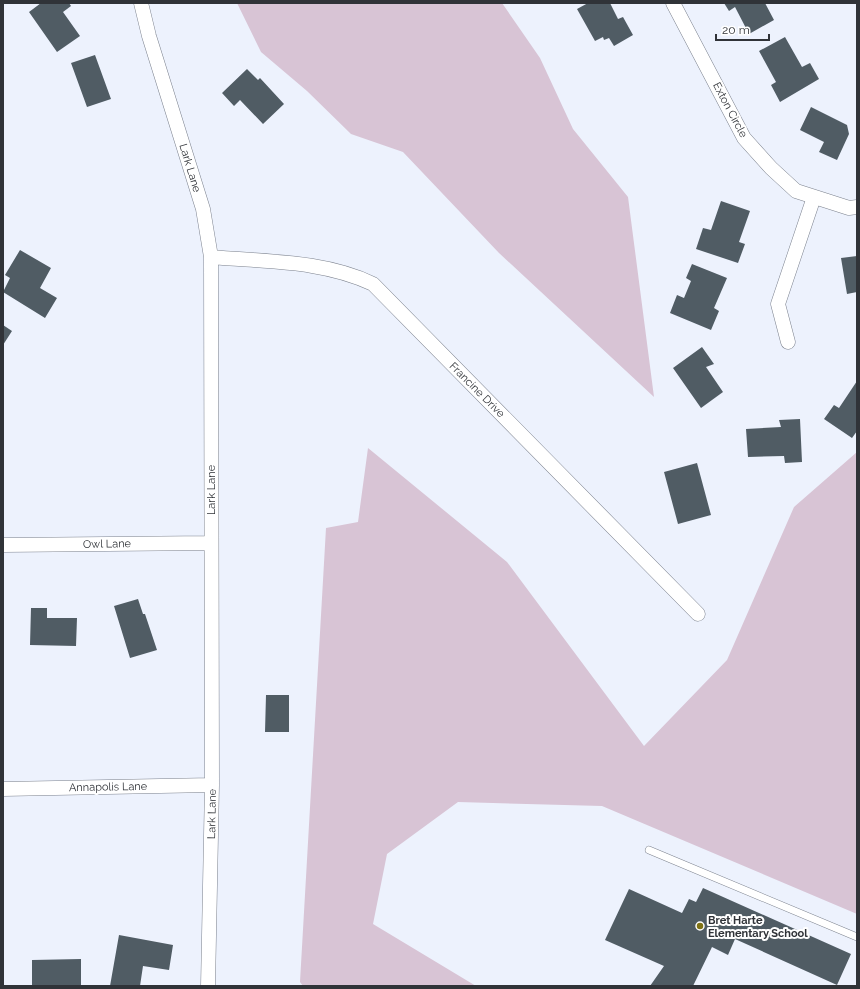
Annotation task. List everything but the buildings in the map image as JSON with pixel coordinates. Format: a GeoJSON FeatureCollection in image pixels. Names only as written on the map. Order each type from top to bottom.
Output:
{"type":"FeatureCollection","features":[{"type":"Feature","properties":{"kind":"street","name":"Lark Lane"},"geometry":{"type":"LineString","coordinates":[[141,3],[149,36],[203,209],[211,257],[212,785],[208,986]]}},
{"type":"Feature","properties":{"kind":"street","name":"Exton Circle"},"geometry":{"type":"LineString","coordinates":[[673,3],[744,138],[771,168],[796,191],[849,208],[857,207]]}},
{"type":"Feature","properties":{"kind":"street"},"geometry":{"type":"LineString","coordinates":[[788,342],[778,304],[814,197]]}},
{"type":"Feature","properties":{"kind":"street","name":"Francine Drive"},"geometry":{"type":"LineString","coordinates":[[211,257],[328,268],[352,274],[373,284],[698,614]]}},
{"type":"Feature","properties":{"kind":"street","name":"Owl Lane"},"geometry":{"type":"LineString","coordinates":[[3,545],[211,543]]}},
{"type":"Feature","properties":{"kind":"street","name":"Annapolis Lane"},"geometry":{"type":"LineString","coordinates":[[3,789],[212,785]]}},
{"type":"Feature","properties":{"kind":"lane"},"geometry":{"type":"LineString","coordinates":[[649,850],[857,938]]}},
{"type":"Feature","properties":{"kind":"shaded area"},"geometry":{"type":"Polygon","coordinates":[[[237,3],[502,3],[540,58],[573,129],[628,197],[654,397],[499,253],[403,152],[351,134],[307,91],[261,52],[237,3]]]}},
{"type":"Feature","properties":{"kind":"shaded area"},"geometry":{"type":"Polygon","coordinates":[[[368,448],[507,562],[644,746],[727,660],[794,507],[857,452],[857,914],[602,806],[458,802],[387,854],[373,924],[476,986],[303,986],[300,982],[326,528],[358,522],[368,448]]]}},
{"type":"Feature","properties":{"kind":"place","name":"Bret Harte Elementary School"},"geometry":{"type":"Point","coordinates":[700,926]}}]}
